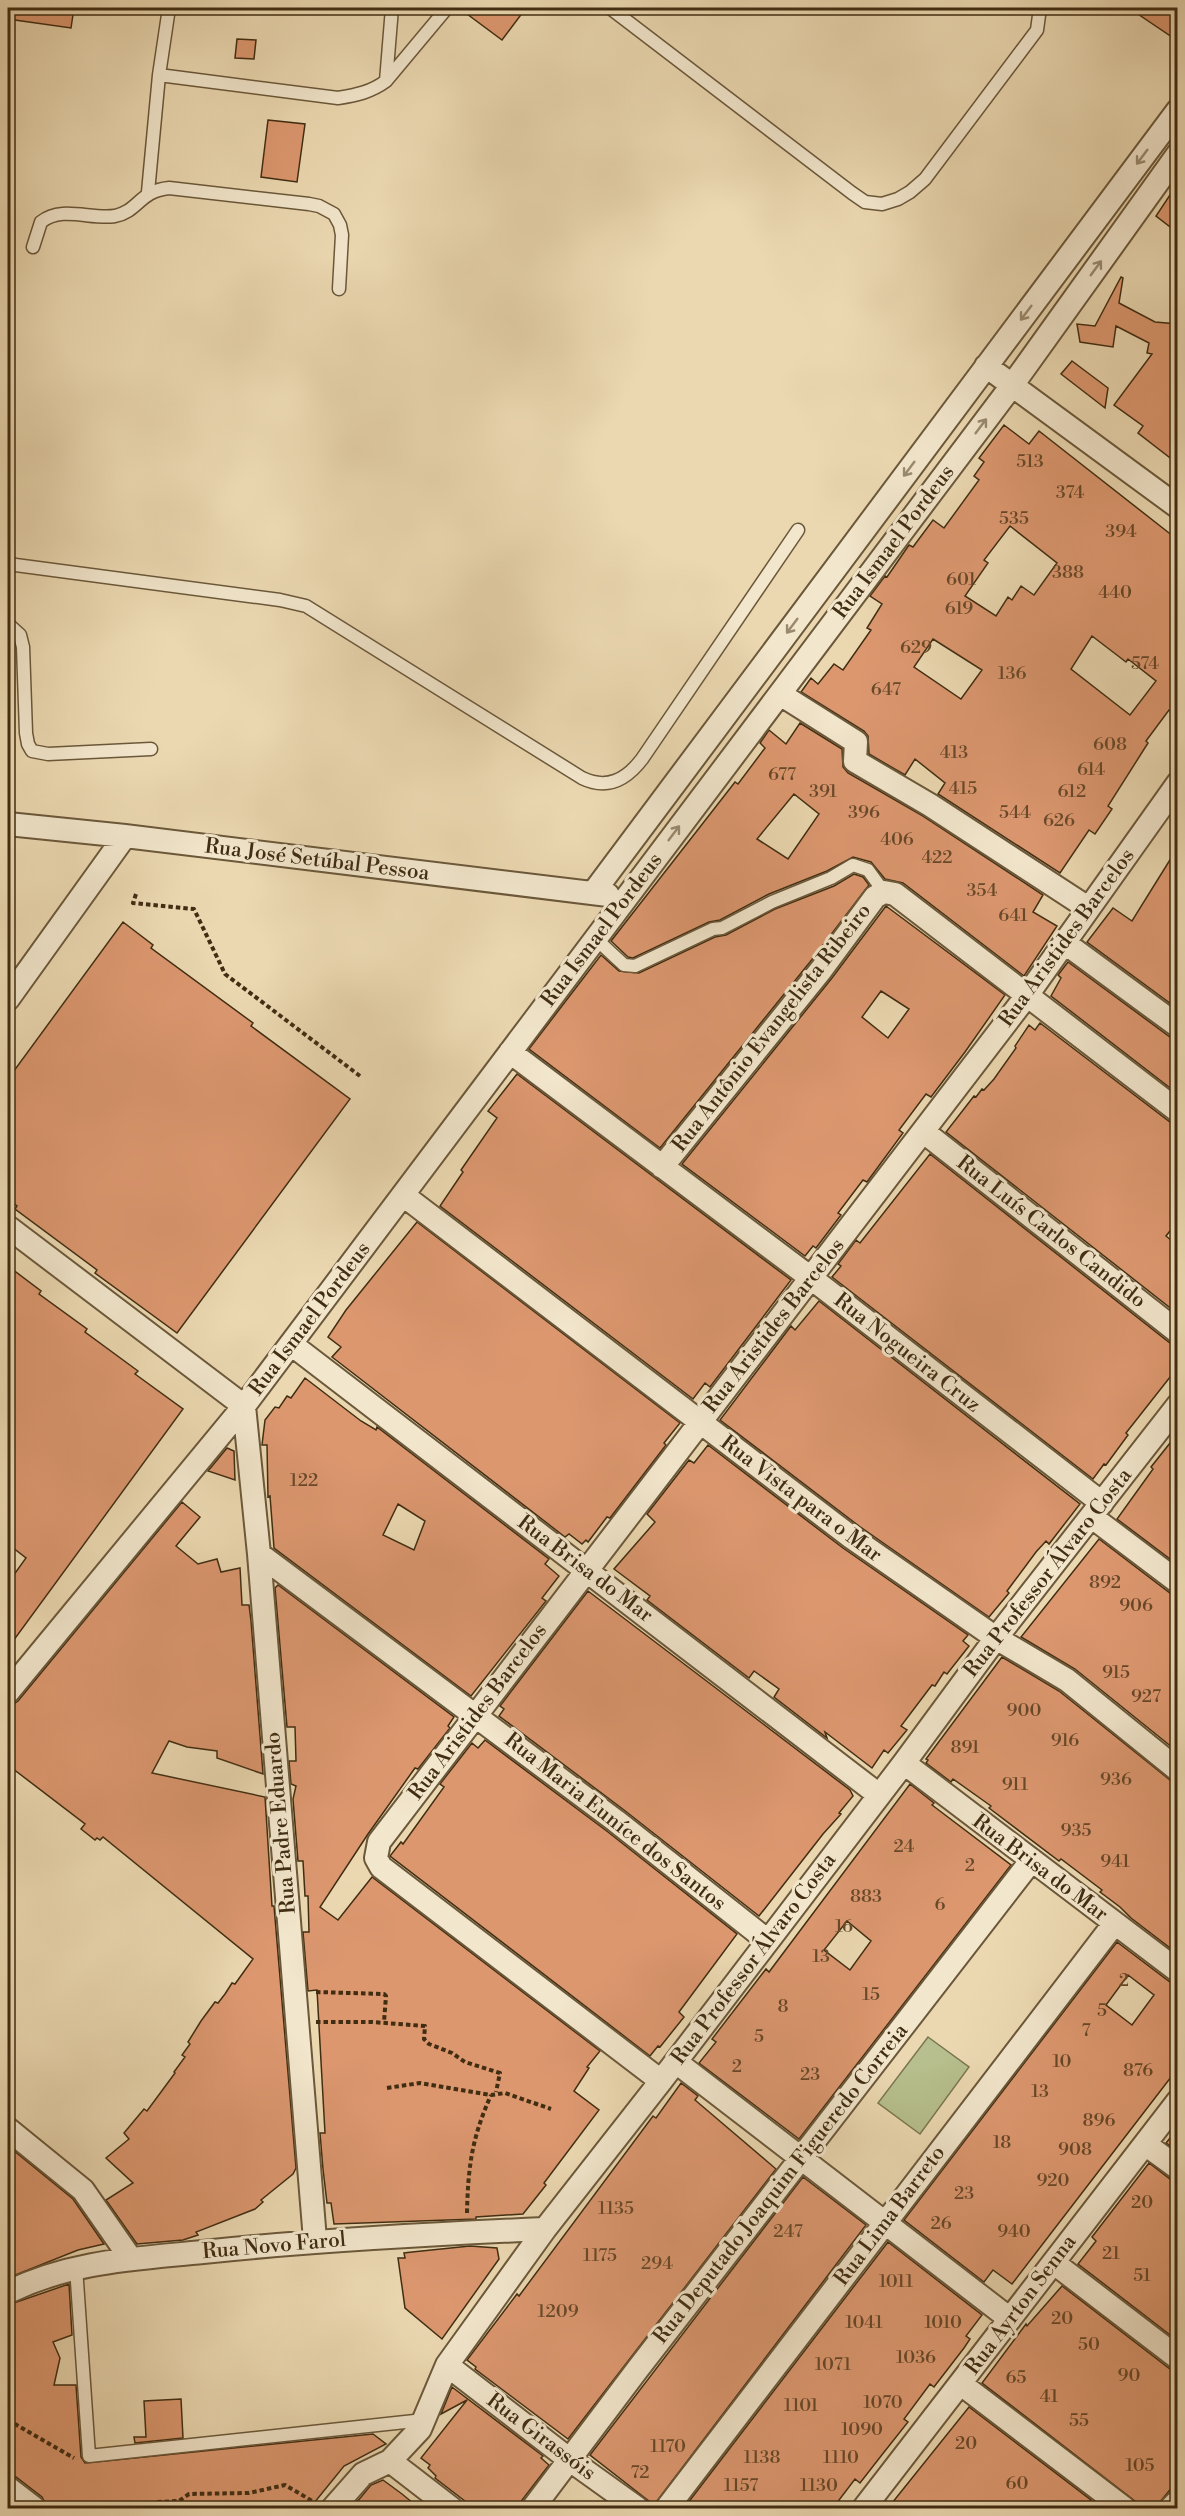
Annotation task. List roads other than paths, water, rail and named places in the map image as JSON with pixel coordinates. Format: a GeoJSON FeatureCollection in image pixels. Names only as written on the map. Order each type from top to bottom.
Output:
{"type":"FeatureCollection","features":[{"type":"Feature","properties":{"kind":"street","name":"Rua Ismael Pordeus"},"geometry":{"type":"LineString","coordinates":[[593,893],[1178,110]]}},
{"type":"Feature","properties":{"kind":"street","name":"Rua Ismael Pordeus"},"geometry":{"type":"LineString","coordinates":[[11,1679],[244,1406],[1012,384],[1178,154]]}},
{"type":"Feature","properties":{"kind":"street"},"geometry":{"type":"LineString","coordinates":[[986,366],[1178,507]]}},
{"type":"Feature","properties":{"kind":"street"},"geometry":{"type":"LineString","coordinates":[[780,694],[856,742],[855,761],[930,805],[1088,908]]}},
{"type":"Feature","properties":{"kind":"street","name":"Rua Aristides Barcelos"},"geometry":{"type":"LineString","coordinates":[[662,2080],[381,1867],[376,1858],[376,1849],[379,1842],[1028,994],[1178,783]]}},
{"type":"Feature","properties":{"kind":"street","name":"Rua José Setúbal Pessoa"},"geometry":{"type":"LineString","coordinates":[[8,824],[627,897]]}},
{"type":"Feature","properties":{"kind":"street"},"geometry":{"type":"LineString","coordinates":[[8,999],[125,836]]}},
{"type":"Feature","properties":{"kind":"street"},"geometry":{"type":"LineString","coordinates":[[884,892],[895,894],[1178,1111]]}},
{"type":"Feature","properties":{"kind":"street","name":"Rua Antônio Evangelista Ribeiro"},"geometry":{"type":"LineString","coordinates":[[662,1167],[820,970],[875,897],[884,892]]}},
{"type":"Feature","properties":{"kind":"street"},"geometry":{"type":"LineString","coordinates":[[1065,944],[1178,1026]]}},
{"type":"Feature","properties":{"kind":"street","name":"Rua Nogueira Cruz"},"geometry":{"type":"LineString","coordinates":[[510,1052],[811,1278],[1097,1510],[1178,1582]]}},
{"type":"Feature","properties":{"kind":"street","name":"Rua Luís Carlos Candido"},"geometry":{"type":"LineString","coordinates":[[924,1132],[1178,1332]]}},
{"type":"Feature","properties":{"kind":"street","name":"Rua Vista para o Mar"},"geometry":{"type":"LineString","coordinates":[[403,1195],[851,1537],[996,1638],[1067,1680],[1178,1770]]}},
{"type":"Feature","properties":{"kind":"street"},"geometry":{"type":"LineString","coordinates":[[8,1227],[244,1406]]}},
{"type":"Feature","properties":{"kind":"street","name":"Rua Brisa do Mar"},"geometry":{"type":"LineString","coordinates":[[291,1344],[879,1795]]}},
{"type":"Feature","properties":{"kind":"street","name":"Rua Professor Álvaro Costa"},"geometry":{"type":"LineString","coordinates":[[324,2506],[363,2474],[390,2461],[420,2429],[447,2365],[546,2229],[904,1763],[996,1638],[1178,1405]]}},
{"type":"Feature","properties":{"kind":"street","name":"Rua Padre Eduardo"},"geometry":{"type":"LineString","coordinates":[[244,1406],[259,1554],[315,2240]]}},
{"type":"Feature","properties":{"kind":"street","name":"Rua Maria Euníce dos Santos"},"geometry":{"type":"LineString","coordinates":[[259,1554],[616,1821],[768,1941]]}},
{"type":"Feature","properties":{"kind":"street","name":"Rua Brisa do Mar"},"geometry":{"type":"LineString","coordinates":[[904,1763],[1178,1971]]}},
{"type":"Feature","properties":{"kind":"street","name":"Rua Deputado Joaquim Figueredo Correia"},"geometry":{"type":"LineString","coordinates":[[533,2508],[800,2158],[1031,1861]]}},
{"type":"Feature","properties":{"kind":"street","name":"Rua Lima Barreto"},"geometry":{"type":"LineString","coordinates":[[667,2508],[1114,1924]]}},
{"type":"Feature","properties":{"kind":"street"},"geometry":{"type":"LineString","coordinates":[[676,2062],[1010,2319]]}},
{"type":"Feature","properties":{"kind":"street","name":"Rua Ayrton Senna"},"geometry":{"type":"LineString","coordinates":[[870,2506],[1178,2101]]}},
{"type":"Feature","properties":{"kind":"street"},"geometry":{"type":"LineString","coordinates":[[8,2129],[83,2190],[131,2259]]}},
{"type":"Feature","properties":{"kind":"street"},"geometry":{"type":"LineString","coordinates":[[1145,2144],[1178,2168]]}},
{"type":"Feature","properties":{"kind":"street","name":"Rua Novo Farol"},"geometry":{"type":"LineString","coordinates":[[8,2292],[52,2273],[131,2259],[315,2240],[546,2229]]}},
{"type":"Feature","properties":{"kind":"street"},"geometry":{"type":"LineString","coordinates":[[1054,2263],[1178,2358]]}},
{"type":"Feature","properties":{"kind":"street","name":"Rua Girassóis"},"geometry":{"type":"LineString","coordinates":[[447,2365],[570,2460],[637,2508]]}},
{"type":"Feature","properties":{"kind":"street"},"geometry":{"type":"LineString","coordinates":[[961,2384],[1124,2508]]}},
{"type":"Feature","properties":{"kind":"street"},"geometry":{"type":"LineString","coordinates":[[390,2461],[451,2508]]}},
{"type":"Feature","properties":{"kind":"street"},"geometry":{"type":"LineString","coordinates":[[8,2488],[34,2508]]}},
{"type":"Feature","properties":{"kind":"street"},"geometry":{"type":"LineString","coordinates":[[1171,2508],[1178,2500]]}},
{"type":"Feature","properties":{"kind":"lane"},"geometry":{"type":"LineString","coordinates":[[148,192],[159,75],[169,8]]}},
{"type":"Feature","properties":{"kind":"lane"},"geometry":{"type":"LineString","coordinates":[[386,81],[392,8]]}},
{"type":"Feature","properties":{"kind":"lane"},"geometry":{"type":"LineString","coordinates":[[159,75],[338,98],[356,95],[374,90],[386,81],[447,8]]}},
{"type":"Feature","properties":{"kind":"lane"},"geometry":{"type":"LineString","coordinates":[[610,8],[852,193],[865,201],[882,204],[898,199],[925,179],[1037,30],[1040,8]]}},
{"type":"Feature","properties":{"kind":"lane"},"geometry":{"type":"LineString","coordinates":[[33,247],[41,222],[52,215],[118,215],[135,205],[148,192],[158,189],[175,188],[246,195],[320,206],[334,214],[342,235],[339,289]]}},
{"type":"Feature","properties":{"kind":"lane"},"geometry":{"type":"LineString","coordinates":[[8,564],[280,600],[306,606],[582,778],[594,784],[609,784],[633,770],[642,759],[798,530]]}},
{"type":"Feature","properties":{"kind":"lane"},"geometry":{"type":"LineString","coordinates":[[8,624],[21,635],[26,733],[32,751],[48,754],[151,749]]}},
{"type":"Feature","properties":{"kind":"lane"},"geometry":{"type":"LineString","coordinates":[[596,939],[624,965],[635,966],[714,929],[722,928],[771,902],[831,878],[853,865],[868,870],[884,892]]}},
{"type":"Feature","properties":{"kind":"lane"},"geometry":{"type":"LineString","coordinates":[[76,2267],[89,2456],[424,2420]]}}]}
